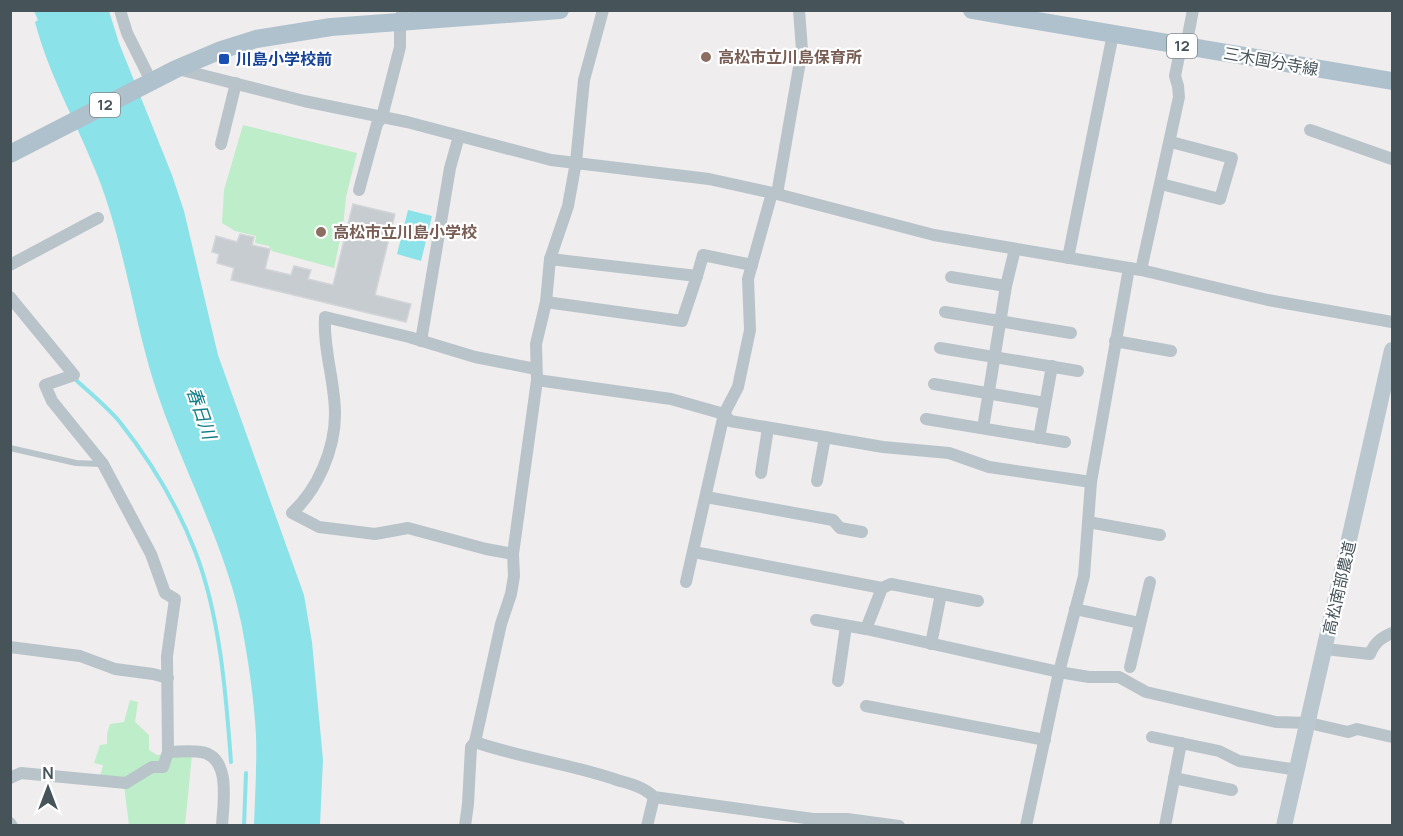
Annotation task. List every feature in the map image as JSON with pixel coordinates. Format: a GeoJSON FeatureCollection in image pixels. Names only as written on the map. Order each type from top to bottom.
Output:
{"type":"FeatureCollection","features":[{"type":"Feature","properties":{"kind":"main road","name":"12"},"geometry":{"type":"LineString","coordinates":[[10,154],[176,69],[221,50],[256,39],[402,16],[560,10]]}},
{"type":"Feature","properties":{"kind":"main road","name":"三木国分寺線"},"geometry":{"type":"LineString","coordinates":[[972,10],[1392,81]]}},
{"type":"Feature","properties":{"kind":"street"},"geometry":{"type":"LineString","coordinates":[[120,10],[127,33],[149,82]]}},
{"type":"Feature","properties":{"kind":"street"},"geometry":{"type":"LineString","coordinates":[[465,825],[471,747],[475,742],[514,576],[513,554],[537,374],[536,344],[546,302],[550,259],[568,206],[576,162],[584,80],[603,10]]}},
{"type":"Feature","properties":{"kind":"street"},"geometry":{"type":"LineString","coordinates":[[686,582],[724,414],[738,387],[750,330],[748,279],[774,194],[802,50],[799,10]]}},
{"type":"Feature","properties":{"kind":"street"},"geometry":{"type":"LineString","coordinates":[[1026,825],[1059,672],[1084,576],[1091,482],[1115,341],[1171,142],[1179,97],[1174,76],[1193,10]]}},
{"type":"Feature","properties":{"kind":"street"},"geometry":{"type":"LineString","coordinates":[[359,190],[377,124],[382,117],[400,46],[402,16]]}},
{"type":"Feature","properties":{"kind":"street"},"geometry":{"type":"LineString","coordinates":[[1068,258],[1113,34]]}},
{"type":"Feature","properties":{"kind":"street"},"geometry":{"type":"LineString","coordinates":[[176,69],[304,101],[382,117],[551,160],[709,179],[934,235],[1135,269],[1268,300],[1392,322]]}},
{"type":"Feature","properties":{"kind":"street"},"geometry":{"type":"LineString","coordinates":[[221,144],[236,83]]}},
{"type":"Feature","properties":{"kind":"street"},"geometry":{"type":"LineString","coordinates":[[1310,130],[1392,159]]}},
{"type":"Feature","properties":{"kind":"street"},"geometry":{"type":"LineString","coordinates":[[421,341],[450,168],[459,136]]}},
{"type":"Feature","properties":{"kind":"street"},"geometry":{"type":"LineString","coordinates":[[1161,184],[1220,199],[1232,158],[1171,142]]}},
{"type":"Feature","properties":{"kind":"street"},"geometry":{"type":"LineString","coordinates":[[10,265],[98,218]]}},
{"type":"Feature","properties":{"kind":"street"},"geometry":{"type":"LineString","coordinates":[[983,428],[1006,286],[1015,249]]}},
{"type":"Feature","properties":{"kind":"street"},"geometry":{"type":"LineString","coordinates":[[546,302],[682,321],[703,255],[752,265]]}},
{"type":"Feature","properties":{"kind":"street"},"geometry":{"type":"LineString","coordinates":[[550,259],[697,276]]}},
{"type":"Feature","properties":{"kind":"street"},"geometry":{"type":"LineString","coordinates":[[951,277],[1006,286]]}},
{"type":"Feature","properties":{"kind":"street"},"geometry":{"type":"LineString","coordinates":[[10,297],[74,375],[45,385],[52,400],[103,464],[151,554],[165,593],[176,599],[168,656],[168,752],[163,767],[152,767],[126,783],[21,773],[10,778]]}},
{"type":"Feature","properties":{"kind":"street"},"geometry":{"type":"LineString","coordinates":[[945,312],[1071,333]]}},
{"type":"Feature","properties":{"kind":"street"},"geometry":{"type":"LineString","coordinates":[[513,554],[408,528],[375,534],[319,527],[292,513],[307,498],[318,478],[333,432],[335,412],[324,334],[325,317],[409,337],[537,374],[670,399],[724,414],[730,421],[883,447],[949,453],[989,468],[1091,482]]}},
{"type":"Feature","properties":{"kind":"street"},"geometry":{"type":"LineString","coordinates":[[1115,341],[1171,351]]}},
{"type":"Feature","properties":{"kind":"street"},"geometry":{"type":"LineString","coordinates":[[940,348],[1078,371]]}},
{"type":"Feature","properties":{"kind":"street","name":"高松南部農道"},"geometry":{"type":"LineString","coordinates":[[1284,825],[1392,350]]}},
{"type":"Feature","properties":{"kind":"street"},"geometry":{"type":"LineString","coordinates":[[1039,438],[1052,366]]}},
{"type":"Feature","properties":{"kind":"street"},"geometry":{"type":"LineString","coordinates":[[934,384],[1045,403]]}},
{"type":"Feature","properties":{"kind":"street"},"geometry":{"type":"LineString","coordinates":[[927,419],[1065,442]]}},
{"type":"Feature","properties":{"kind":"street"},"geometry":{"type":"LineString","coordinates":[[761,472],[768,428]]}},
{"type":"Feature","properties":{"kind":"street"},"geometry":{"type":"LineString","coordinates":[[818,481],[825,437]]}},
{"type":"Feature","properties":{"kind":"street"},"geometry":{"type":"LineString","coordinates":[[706,497],[833,520],[840,528],[862,532]]}},
{"type":"Feature","properties":{"kind":"street"},"geometry":{"type":"LineString","coordinates":[[1088,522],[1160,535]]}},
{"type":"Feature","properties":{"kind":"street"},"geometry":{"type":"LineString","coordinates":[[694,552],[882,588],[891,584],[978,601]]}},
{"type":"Feature","properties":{"kind":"street"},"geometry":{"type":"LineString","coordinates":[[1130,667],[1150,582]]}},
{"type":"Feature","properties":{"kind":"street"},"geometry":{"type":"LineString","coordinates":[[866,629],[882,588]]}},
{"type":"Feature","properties":{"kind":"street"},"geometry":{"type":"LineString","coordinates":[[931,644],[941,594]]}},
{"type":"Feature","properties":{"kind":"street"},"geometry":{"type":"LineString","coordinates":[[1075,609],[1140,623]]}},
{"type":"Feature","properties":{"kind":"street"},"geometry":{"type":"LineString","coordinates":[[816,620],[1059,672],[1089,677],[1119,677],[1146,692],[1276,722],[1309,723],[1348,732],[1357,729],[1392,737]]}},
{"type":"Feature","properties":{"kind":"street"},"geometry":{"type":"LineString","coordinates":[[838,681],[846,626]]}},
{"type":"Feature","properties":{"kind":"street"},"geometry":{"type":"LineString","coordinates":[[1325,649],[1370,654],[1375,644],[1392,633]]}},
{"type":"Feature","properties":{"kind":"street"},"geometry":{"type":"LineString","coordinates":[[10,647],[80,656],[114,669],[168,678]]}},
{"type":"Feature","properties":{"kind":"street"},"geometry":{"type":"LineString","coordinates":[[866,706],[1045,740]]}},
{"type":"Feature","properties":{"kind":"street"},"geometry":{"type":"LineString","coordinates":[[1152,737],[1219,752],[1239,761],[1298,770]]}},
{"type":"Feature","properties":{"kind":"street"},"geometry":{"type":"LineString","coordinates":[[475,742],[497,750],[600,774],[647,790],[654,797],[813,819],[847,819],[899,825]]}},
{"type":"Feature","properties":{"kind":"street"},"geometry":{"type":"LineString","coordinates":[[1164,825],[1181,743]]}},
{"type":"Feature","properties":{"kind":"street"},"geometry":{"type":"LineString","coordinates":[[168,752],[202,752],[211,756],[218,764],[224,779],[222,825]]}},
{"type":"Feature","properties":{"kind":"street"},"geometry":{"type":"LineString","coordinates":[[1174,778],[1232,790]]}},
{"type":"Feature","properties":{"kind":"street"},"geometry":{"type":"LineString","coordinates":[[647,825],[654,797]]}},
{"type":"Feature","properties":{"kind":"lane"},"geometry":{"type":"LineString","coordinates":[[10,448],[76,463],[103,464]]}},
{"type":"Feature","properties":{"kind":"green space"},"geometry":{"type":"Polygon","coordinates":[[[243,125],[357,153],[346,197],[343,226],[334,268],[272,251],[269,246],[255,243],[256,236],[235,231],[222,223],[224,190],[243,125]]]}},
{"type":"Feature","properties":{"kind":"green space"},"geometry":{"type":"Polygon","coordinates":[[[130,700],[138,702],[135,722],[149,735],[149,750],[157,755],[192,755],[185,825],[129,825],[123,778],[100,776],[103,765],[94,763],[100,745],[107,744],[110,724],[124,722],[130,700]]]}},
{"type":"Feature","properties":{"kind":"water","name":"春日川"},"geometry":{"type":"Polygon","coordinates":[[[34,11],[109,11],[119,43],[172,175],[184,211],[218,355],[304,595],[312,642],[323,760],[320,825],[254,825],[255,721],[246,650],[233,592],[213,532],[164,413],[140,332],[107,202],[48,62],[35,22],[38,20],[34,11]]]}},
{"type":"Feature","properties":{"kind":"water"},"geometry":{"type":"Polygon","coordinates":[[[408,210],[432,216],[421,261],[397,254],[408,210]]]}},
{"type":"Feature","properties":{"kind":"building"},"geometry":{"type":"Polygon","coordinates":[[[353,204],[395,214],[375,295],[411,304],[406,322],[231,280],[234,268],[217,263],[219,254],[212,252],[216,236],[237,242],[240,234],[254,237],[252,245],[270,249],[265,269],[291,275],[294,266],[311,270],[308,279],[333,285],[353,204]]]}},
{"type":"Feature","properties":{"kind":"waterway"},"geometry":{"type":"LineString","coordinates":[[76,380],[114,415],[141,451],[171,499],[195,551],[204,576],[216,628],[224,682],[231,762]]}},
{"type":"Feature","properties":{"kind":"waterway"},"geometry":{"type":"LineString","coordinates":[[244,826],[246,773]]}},
{"type":"Feature","properties":{"kind":"place","name":"高松市立川島保育所"},"geometry":{"type":"Point","coordinates":[706,57]}},
{"type":"Feature","properties":{"kind":"place","name":"川島小学校前"},"geometry":{"type":"Point","coordinates":[224,59]}},
{"type":"Feature","properties":{"kind":"place","name":"高松市立川島小学校"},"geometry":{"type":"Point","coordinates":[321,232]}}]}
